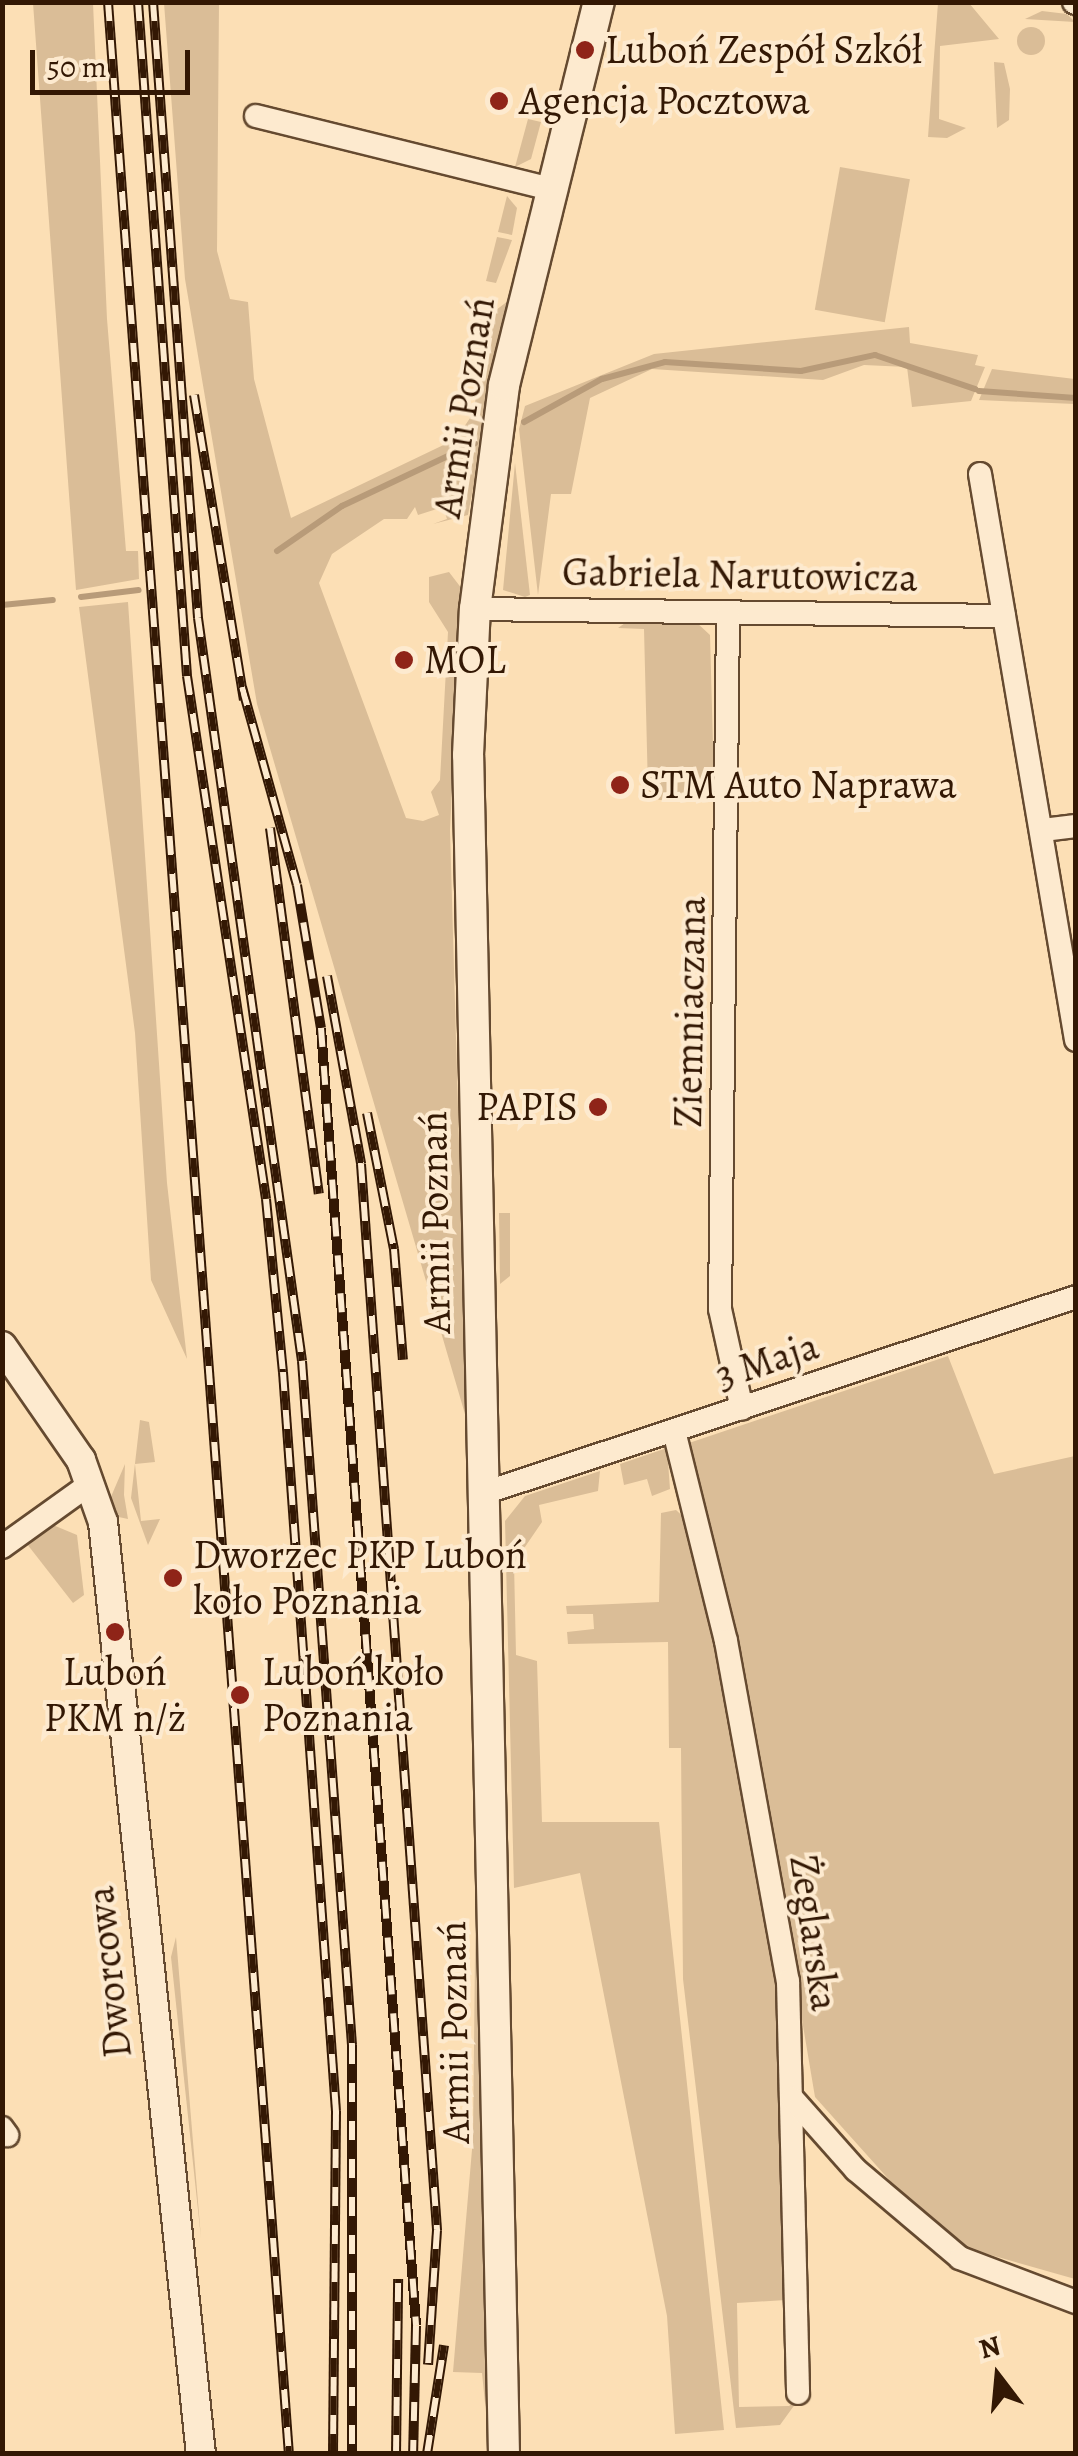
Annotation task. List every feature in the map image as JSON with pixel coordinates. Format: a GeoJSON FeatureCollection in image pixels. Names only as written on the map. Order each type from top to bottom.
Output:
{"type":"FeatureCollection","features":[{"type":"Feature","properties":{"kind":"main road","name":"Armii Poznań"},"geometry":{"type":"LineString","coordinates":[[504,2454],[466,849],[475,609],[504,385],[547,188],[599,2]]}},
{"type":"Feature","properties":{"kind":"street"},"geometry":{"type":"LineString","coordinates":[[256,116],[547,188]]}},
{"type":"Feature","properties":{"kind":"street"},"geometry":{"type":"LineString","coordinates":[[980,474],[1076,1040]]}},
{"type":"Feature","properties":{"kind":"street","name":"Gabriela Narutowicza"},"geometry":{"type":"LineString","coordinates":[[475,609],[1004,616]]}},
{"type":"Feature","properties":{"kind":"street","name":"Ziemniaczana"},"geometry":{"type":"LineString","coordinates":[[728,614],[720,1309],[742,1409]]}},
{"type":"Feature","properties":{"kind":"street"},"geometry":{"type":"LineString","coordinates":[[1043,830],[1076,826]]}},
{"type":"Feature","properties":{"kind":"street","name":"3 Maja"},"geometry":{"type":"LineString","coordinates":[[481,1494],[1076,1297]]}},
{"type":"Feature","properties":{"kind":"street"},"geometry":{"type":"LineString","coordinates":[[2,1346],[92,1483],[2,1547]]}},
{"type":"Feature","properties":{"kind":"street","name":"Żeglarska"},"geometry":{"type":"LineString","coordinates":[[674,1431],[726,1640],[788,1981],[798,2392]]}},
{"type":"Feature","properties":{"kind":"street","name":"Dworcowa"},"geometry":{"type":"LineString","coordinates":[[92,1483],[108,1564],[202,2454]]}},
{"type":"Feature","properties":{"kind":"street"},"geometry":{"type":"LineString","coordinates":[[792,2098],[856,2170],[960,2258],[1076,2302]]}},
{"type":"Feature","properties":{"kind":"shaded area"},"geometry":{"type":"Polygon","coordinates":[[[33,3],[93,3],[107,319],[126,551],[138,551],[139,579],[76,590],[33,3]]]}},
{"type":"Feature","properties":{"kind":"shaded area"},"geometry":{"type":"Polygon","coordinates":[[[164,3],[219,3],[217,251],[230,299],[248,302],[254,379],[291,518],[456,439],[472,415],[496,310],[508,301],[468,515],[433,524],[447,519],[443,507],[418,515],[415,507],[407,519],[384,519],[332,554],[319,583],[406,818],[423,821],[439,815],[431,792],[440,780],[448,632],[429,602],[429,577],[449,572],[462,589],[450,830],[467,1421],[257,704],[185,279],[164,3]]]}},
{"type":"Feature","properties":{"kind":"shaded area"},"geometry":{"type":"Polygon","coordinates":[[[938,3],[969,3],[999,39],[940,46],[939,119],[966,128],[947,138],[928,137],[938,3]]]}},
{"type":"Feature","properties":{"kind":"shaded area"},"geometry":{"type":"Polygon","coordinates":[[[1042,11],[1067,14],[1075,22],[1025,19],[1042,11]]]}},
{"type":"Feature","properties":{"kind":"shaded area"},"geometry":{"type":"Polygon","coordinates":[[[1031,27],[1041,31],[1045,41],[1041,51],[1031,55],[1021,51],[1017,41],[1021,31],[1031,27]]]}},
{"type":"Feature","properties":{"kind":"shaded area"},"geometry":{"type":"Polygon","coordinates":[[[994,62],[1004,63],[1010,89],[1009,120],[997,128],[994,62]]]}},
{"type":"Feature","properties":{"kind":"shaded area"},"geometry":{"type":"Polygon","coordinates":[[[528,119],[541,122],[531,159],[515,167],[528,119]]]}},
{"type":"Feature","properties":{"kind":"shaded area"},"geometry":{"type":"Polygon","coordinates":[[[840,167],[910,179],[885,322],[815,310],[840,167]]]}},
{"type":"Feature","properties":{"kind":"shaded area"},"geometry":{"type":"Polygon","coordinates":[[[507,196],[517,208],[512,235],[498,232],[507,196]]]}},
{"type":"Feature","properties":{"kind":"shaded area"},"geometry":{"type":"Polygon","coordinates":[[[497,237],[512,240],[496,283],[486,281],[497,237]]]}},
{"type":"Feature","properties":{"kind":"shaded area"},"geometry":{"type":"Polygon","coordinates":[[[909,327],[910,343],[978,355],[975,365],[985,367],[971,401],[912,407],[907,367],[864,365],[823,380],[652,369],[590,398],[571,494],[551,494],[538,595],[519,429],[525,406],[654,354],[909,327]]]}},
{"type":"Feature","properties":{"kind":"shaded area"},"geometry":{"type":"Polygon","coordinates":[[[992,369],[1075,379],[1075,404],[979,400],[992,369]]]}},
{"type":"Feature","properties":{"kind":"shaded area"},"geometry":{"type":"Polygon","coordinates":[[[515,463],[530,595],[525,597],[503,590],[515,463]]]}},
{"type":"Feature","properties":{"kind":"shaded area"},"geometry":{"type":"Polygon","coordinates":[[[128,602],[167,1183],[187,1359],[151,1280],[135,1033],[79,607],[128,602]]]}},
{"type":"Feature","properties":{"kind":"shaded area"},"geometry":{"type":"Polygon","coordinates":[[[628,621],[696,622],[710,635],[714,782],[696,801],[659,800],[648,790],[644,629],[618,628],[628,621]]]}},
{"type":"Feature","properties":{"kind":"shaded area"},"geometry":{"type":"Polygon","coordinates":[[[499,1213],[510,1213],[510,1276],[500,1284],[499,1213]]]}},
{"type":"Feature","properties":{"kind":"shaded area"},"geometry":{"type":"Polygon","coordinates":[[[948,1356],[994,1474],[1075,1456],[1075,2279],[966,2248],[901,2193],[815,2097],[743,1669],[686,1444],[948,1356]]]}},
{"type":"Feature","properties":{"kind":"shaded area"},"geometry":{"type":"Polygon","coordinates":[[[140,1420],[149,1422],[155,1462],[135,1464],[141,1521],[160,1519],[148,1545],[131,1498],[140,1420]]]}},
{"type":"Feature","properties":{"kind":"shaded area"},"geometry":{"type":"Polygon","coordinates":[[[667,1448],[670,1489],[652,1496],[647,1479],[624,1485],[620,1464],[667,1448]]]}},
{"type":"Feature","properties":{"kind":"shaded area"},"geometry":{"type":"Polygon","coordinates":[[[125,1464],[128,1519],[114,1516],[110,1499],[125,1464]]]}},
{"type":"Feature","properties":{"kind":"shaded area"},"geometry":{"type":"Polygon","coordinates":[[[600,1471],[598,1491],[539,1505],[542,1522],[514,1563],[516,1655],[537,1661],[542,1822],[659,1822],[724,2430],[675,2434],[667,2316],[580,1873],[514,1888],[505,1521],[525,1496],[600,1471]]]}},
{"type":"Feature","properties":{"kind":"shaded area"},"geometry":{"type":"Polygon","coordinates":[[[676,1510],[690,1523],[781,1980],[786,2300],[737,2303],[739,2407],[789,2406],[801,2396],[780,2425],[736,2428],[683,1979],[681,1748],[669,1748],[668,1642],[568,1644],[567,1632],[594,1629],[593,1614],[567,1614],[566,1606],[659,1602],[661,1513],[676,1510]]]}},
{"type":"Feature","properties":{"kind":"shaded area"},"geometry":{"type":"Polygon","coordinates":[[[53,1525],[77,1535],[84,1595],[73,1603],[27,1544],[53,1525]]]}},
{"type":"Feature","properties":{"kind":"shaded area"},"geometry":{"type":"Polygon","coordinates":[[[476,1864],[490,2453],[482,2373],[453,2372],[473,2138],[476,1864]]]}},
{"type":"Feature","properties":{"kind":"shaded area"},"geometry":{"type":"Polygon","coordinates":[[[176,1937],[201,2238],[171,1957],[176,1937]]]}},
{"type":"Feature","properties":{"kind":"waterway"},"geometry":{"type":"LineString","coordinates":[[524,422],[602,379],[665,362],[801,371],[875,355],[975,389]]}},
{"type":"Feature","properties":{"kind":"waterway"},"geometry":{"type":"LineString","coordinates":[[979,391],[1076,398]]}},
{"type":"Feature","properties":{"kind":"waterway"},"geometry":{"type":"LineString","coordinates":[[277,551],[342,506],[475,443]]}},
{"type":"Feature","properties":{"kind":"waterway"},"geometry":{"type":"LineString","coordinates":[[81,597],[139,590]]}},
{"type":"Feature","properties":{"kind":"waterway"},"geometry":{"type":"LineString","coordinates":[[2,605],[53,600]]}},
{"type":"Feature","properties":{"kind":"railway"},"geometry":{"type":"LineString","coordinates":[[108,2],[289,2454]]}},
{"type":"Feature","properties":{"kind":"railway"},"geometry":{"type":"LineString","coordinates":[[138,2],[187,676],[266,1199],[283,1372],[336,2111],[333,2454]]}},
{"type":"Feature","properties":{"kind":"railway"},"geometry":{"type":"LineString","coordinates":[[153,2],[198,618],[302,1361],[352,2045],[352,2454]]}},
{"type":"Feature","properties":{"kind":"railway"},"geometry":{"type":"LineString","coordinates":[[194,395],[244,700]]}},
{"type":"Feature","properties":{"kind":"railway"},"geometry":{"type":"LineString","coordinates":[[242,687],[297,885],[321,1028],[416,2326],[413,2454]]}},
{"type":"Feature","properties":{"kind":"railway"},"geometry":{"type":"LineString","coordinates":[[270,828],[319,1194]]}},
{"type":"Feature","properties":{"kind":"railway"},"geometry":{"type":"LineString","coordinates":[[327,976],[361,1164],[437,2230],[428,2365]]}},
{"type":"Feature","properties":{"kind":"railway"},"geometry":{"type":"LineString","coordinates":[[367,1113],[394,1249],[403,1360]]}},
{"type":"Feature","properties":{"kind":"railway"},"geometry":{"type":"LineString","coordinates":[[396,2454],[398,2279]]}},
{"type":"Feature","properties":{"kind":"railway"},"geometry":{"type":"LineString","coordinates":[[427,2454],[444,2345]]}},
{"type":"Feature","properties":{"kind":"place","name":"Luboń Zespół Szkół"},"geometry":{"type":"Point","coordinates":[585,50]}},
{"type":"Feature","properties":{"kind":"place","name":"Agencja Pocztowa"},"geometry":{"type":"Point","coordinates":[499,101]}},
{"type":"Feature","properties":{"kind":"place","name":"MOL"},"geometry":{"type":"Point","coordinates":[404,660]}},
{"type":"Feature","properties":{"kind":"place","name":"STM Auto Naprawa"},"geometry":{"type":"Point","coordinates":[620,785]}},
{"type":"Feature","properties":{"kind":"place","name":"PAPIS"},"geometry":{"type":"Point","coordinates":[598,1107]}},
{"type":"Feature","properties":{"kind":"place","name":"Dworzec PKP Luboń koło Poznania"},"geometry":{"type":"Point","coordinates":[173,1578]}},
{"type":"Feature","properties":{"kind":"place","name":"Luboń PKM n/ż"},"geometry":{"type":"Point","coordinates":[115,1632]}},
{"type":"Feature","properties":{"kind":"place","name":"Luboń koło Poznania"},"geometry":{"type":"Point","coordinates":[240,1695]}}]}
